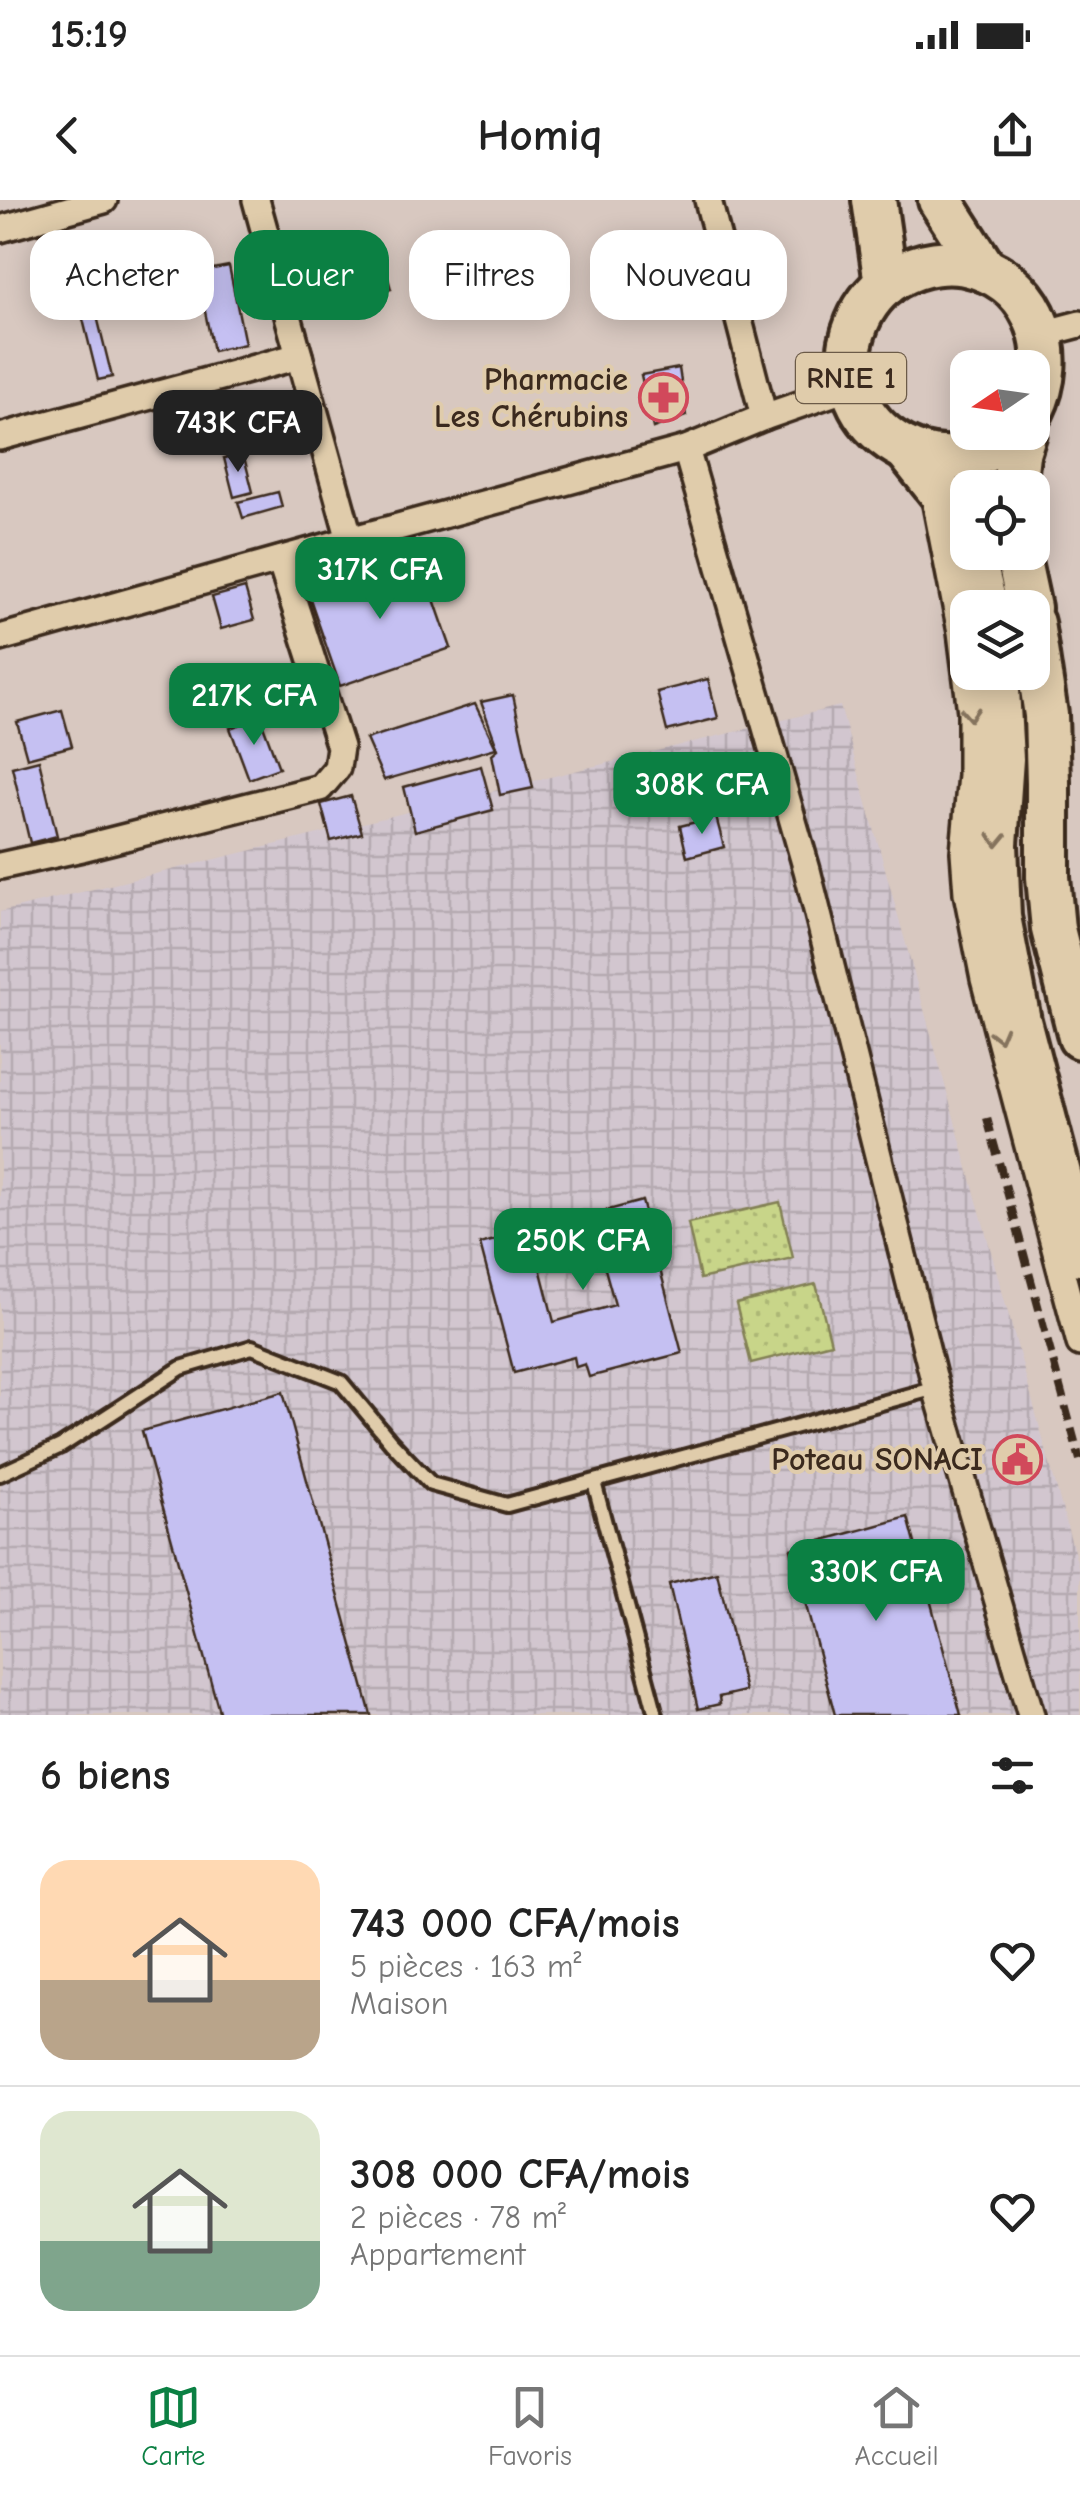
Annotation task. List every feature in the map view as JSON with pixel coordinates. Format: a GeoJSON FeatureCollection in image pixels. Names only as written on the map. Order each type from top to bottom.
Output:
{"type":"FeatureCollection","features":[{"type":"Feature","properties":{"kind":"highway"},"geometry":{"type":"LineString","coordinates":[[874,200],[886,284],[908,271],[933,264],[959,263],[984,270],[1010,285],[1030,307],[1061,329],[1050,356]]}},
{"type":"Feature","properties":{"kind":"highway"},"geometry":{"type":"LineString","coordinates":[[940,200],[984,270]]}},
{"type":"Feature","properties":{"kind":"highway","name":"RNIE 1"},"geometry":{"type":"LineString","coordinates":[[886,284],[867,305],[854,330],[850,358],[853,386],[872,423],[918,464],[950,503]]}},
{"type":"Feature","properties":{"kind":"highway","name":"RNIE 1"},"geometry":{"type":"LineString","coordinates":[[918,464],[935,458],[966,458],[987,450]]}},
{"type":"Feature","properties":{"kind":"highway"},"geometry":{"type":"LineString","coordinates":[[998,690],[1002,759],[996,844],[998,917],[1019,1022],[1080,1254]]}},
{"type":"Feature","properties":{"kind":"highway"},"geometry":{"type":"LineString","coordinates":[[1042,690],[1053,929],[1080,1037]]}},
{"type":"Feature","properties":{"kind":"street"},"geometry":{"type":"LineString","coordinates":[[0,230],[104,200]]}},
{"type":"Feature","properties":{"kind":"street"},"geometry":{"type":"LineString","coordinates":[[256,200],[350,540]]}},
{"type":"Feature","properties":{"kind":"street"},"geometry":{"type":"LineString","coordinates":[[708,200],[764,418]]}},
{"type":"Feature","properties":{"kind":"street"},"geometry":{"type":"LineString","coordinates":[[0,437],[299,356]]}},
{"type":"Feature","properties":{"kind":"street"},"geometry":{"type":"LineString","coordinates":[[0,638],[686,449],[853,386]]}},
{"type":"Feature","properties":{"kind":"street"},"geometry":{"type":"LineString","coordinates":[[686,449],[807,870],[936,1388],[1031,1715]]}},
{"type":"Feature","properties":{"kind":"street"},"geometry":{"type":"LineString","coordinates":[[918,464],[961,632],[971,712],[964,852],[967,893],[984,979],[1080,1343]]}},
{"type":"Feature","properties":{"kind":"street"},"geometry":{"type":"LineString","coordinates":[[0,866],[320,788],[337,768],[340,747],[280,560]]}},
{"type":"Feature","properties":{"kind":"lane"},"geometry":{"type":"LineString","coordinates":[[0,1474],[61,1446],[181,1368],[252,1347],[340,1382],[430,1484],[507,1506],[936,1388]]}},
{"type":"Feature","properties":{"kind":"lane"},"geometry":{"type":"LineString","coordinates":[[594,1482],[656,1715]]}},
{"type":"Feature","properties":{"kind":"shaded area"},"geometry":{"type":"Polygon","coordinates":[[[840,706],[1080,1573],[1080,1715],[0,1715],[0,912],[840,706]]]}},
{"type":"Feature","properties":{"kind":"green space"},"geometry":{"type":"Polygon","coordinates":[[[780,1202],[793,1258],[700,1279],[688,1223],[780,1202]]]}},
{"type":"Feature","properties":{"kind":"green space"},"geometry":{"type":"Polygon","coordinates":[[[816,1284],[831,1343],[751,1363],[736,1304],[816,1284]]]}},
{"type":"Feature","properties":{"kind":"building"},"geometry":{"type":"Polygon","coordinates":[[[229,266],[234,320],[240,320],[245,344],[213,351],[207,320],[214,320],[214,269],[229,266]]]}},
{"type":"Feature","properties":{"kind":"building"},"geometry":{"type":"Polygon","coordinates":[[[83,320],[98,320],[112,377],[98,380],[83,320]]]}},
{"type":"Feature","properties":{"kind":"building"},"geometry":{"type":"Polygon","coordinates":[[[679,368],[686,416],[653,428],[641,375],[679,368]]]}},
{"type":"Feature","properties":{"kind":"building"},"geometry":{"type":"Polygon","coordinates":[[[243,453],[253,492],[234,497],[224,458],[243,453]]]}},
{"type":"Feature","properties":{"kind":"building"},"geometry":{"type":"Polygon","coordinates":[[[278,492],[282,507],[243,518],[238,502],[278,492]]]}},
{"type":"Feature","properties":{"kind":"building"},"geometry":{"type":"Polygon","coordinates":[[[420,559],[451,648],[340,686],[309,596],[420,559]]]}},
{"type":"Feature","properties":{"kind":"building"},"geometry":{"type":"Polygon","coordinates":[[[245,588],[254,620],[221,629],[212,597],[245,588]]]}},
{"type":"Feature","properties":{"kind":"building"},"geometry":{"type":"Polygon","coordinates":[[[708,679],[718,718],[667,731],[657,692],[708,679]]]}},
{"type":"Feature","properties":{"kind":"building"},"geometry":{"type":"Polygon","coordinates":[[[513,695],[533,788],[500,795],[492,754],[498,749],[481,702],[513,695]]]}},
{"type":"Feature","properties":{"kind":"building"},"geometry":{"type":"Polygon","coordinates":[[[475,704],[496,748],[384,780],[366,739],[475,704]]]}},
{"type":"Feature","properties":{"kind":"building"},"geometry":{"type":"Polygon","coordinates":[[[62,710],[72,746],[27,758],[17,722],[62,710]]]}},
{"type":"Feature","properties":{"kind":"building"},"geometry":{"type":"Polygon","coordinates":[[[260,717],[279,768],[249,779],[230,728],[260,717]]]}},
{"type":"Feature","properties":{"kind":"building"},"geometry":{"type":"Polygon","coordinates":[[[39,760],[57,836],[30,843],[12,767],[39,760]]]}},
{"type":"Feature","properties":{"kind":"building"},"geometry":{"type":"Polygon","coordinates":[[[481,766],[493,810],[415,831],[404,787],[481,766]]]}},
{"type":"Feature","properties":{"kind":"building"},"geometry":{"type":"Polygon","coordinates":[[[351,796],[362,833],[331,841],[321,804],[351,796]]]}},
{"type":"Feature","properties":{"kind":"building"},"geometry":{"type":"Polygon","coordinates":[[[716,817],[724,847],[687,857],[680,826],[716,817]]]}},
{"type":"Feature","properties":{"kind":"building"},"geometry":{"type":"Polygon","coordinates":[[[642,1201],[682,1353],[589,1377],[585,1364],[576,1367],[574,1357],[514,1373],[480,1244],[642,1201]],[[598,1244],[538,1260],[554,1322],[615,1305],[598,1244]]]}},
{"type":"Feature","properties":{"kind":"building"},"geometry":{"type":"Polygon","coordinates":[[[283,1392],[371,1715],[220,1715],[142,1431],[283,1392]]]}},
{"type":"Feature","properties":{"kind":"building"},"geometry":{"type":"Polygon","coordinates":[[[908,1517],[961,1715],[835,1715],[791,1549],[908,1517]]]}},
{"type":"Feature","properties":{"kind":"building"},"geometry":{"type":"Polygon","coordinates":[[[717,1572],[745,1691],[719,1697],[720,1704],[698,1709],[669,1584],[717,1572]]]}},
{"type":"Feature","properties":{"kind":"railway"},"geometry":{"type":"LineString","coordinates":[[987,1118],[1080,1460]]}},
{"type":"Feature","properties":{"kind":"place","name":"Pharmacie Les Chérubins"},"geometry":{"type":"Point","coordinates":[663,397]}},
{"type":"Feature","properties":{"kind":"place","name":"Poteau SONACI"},"geometry":{"type":"Point","coordinates":[1018,1459]}}]}
